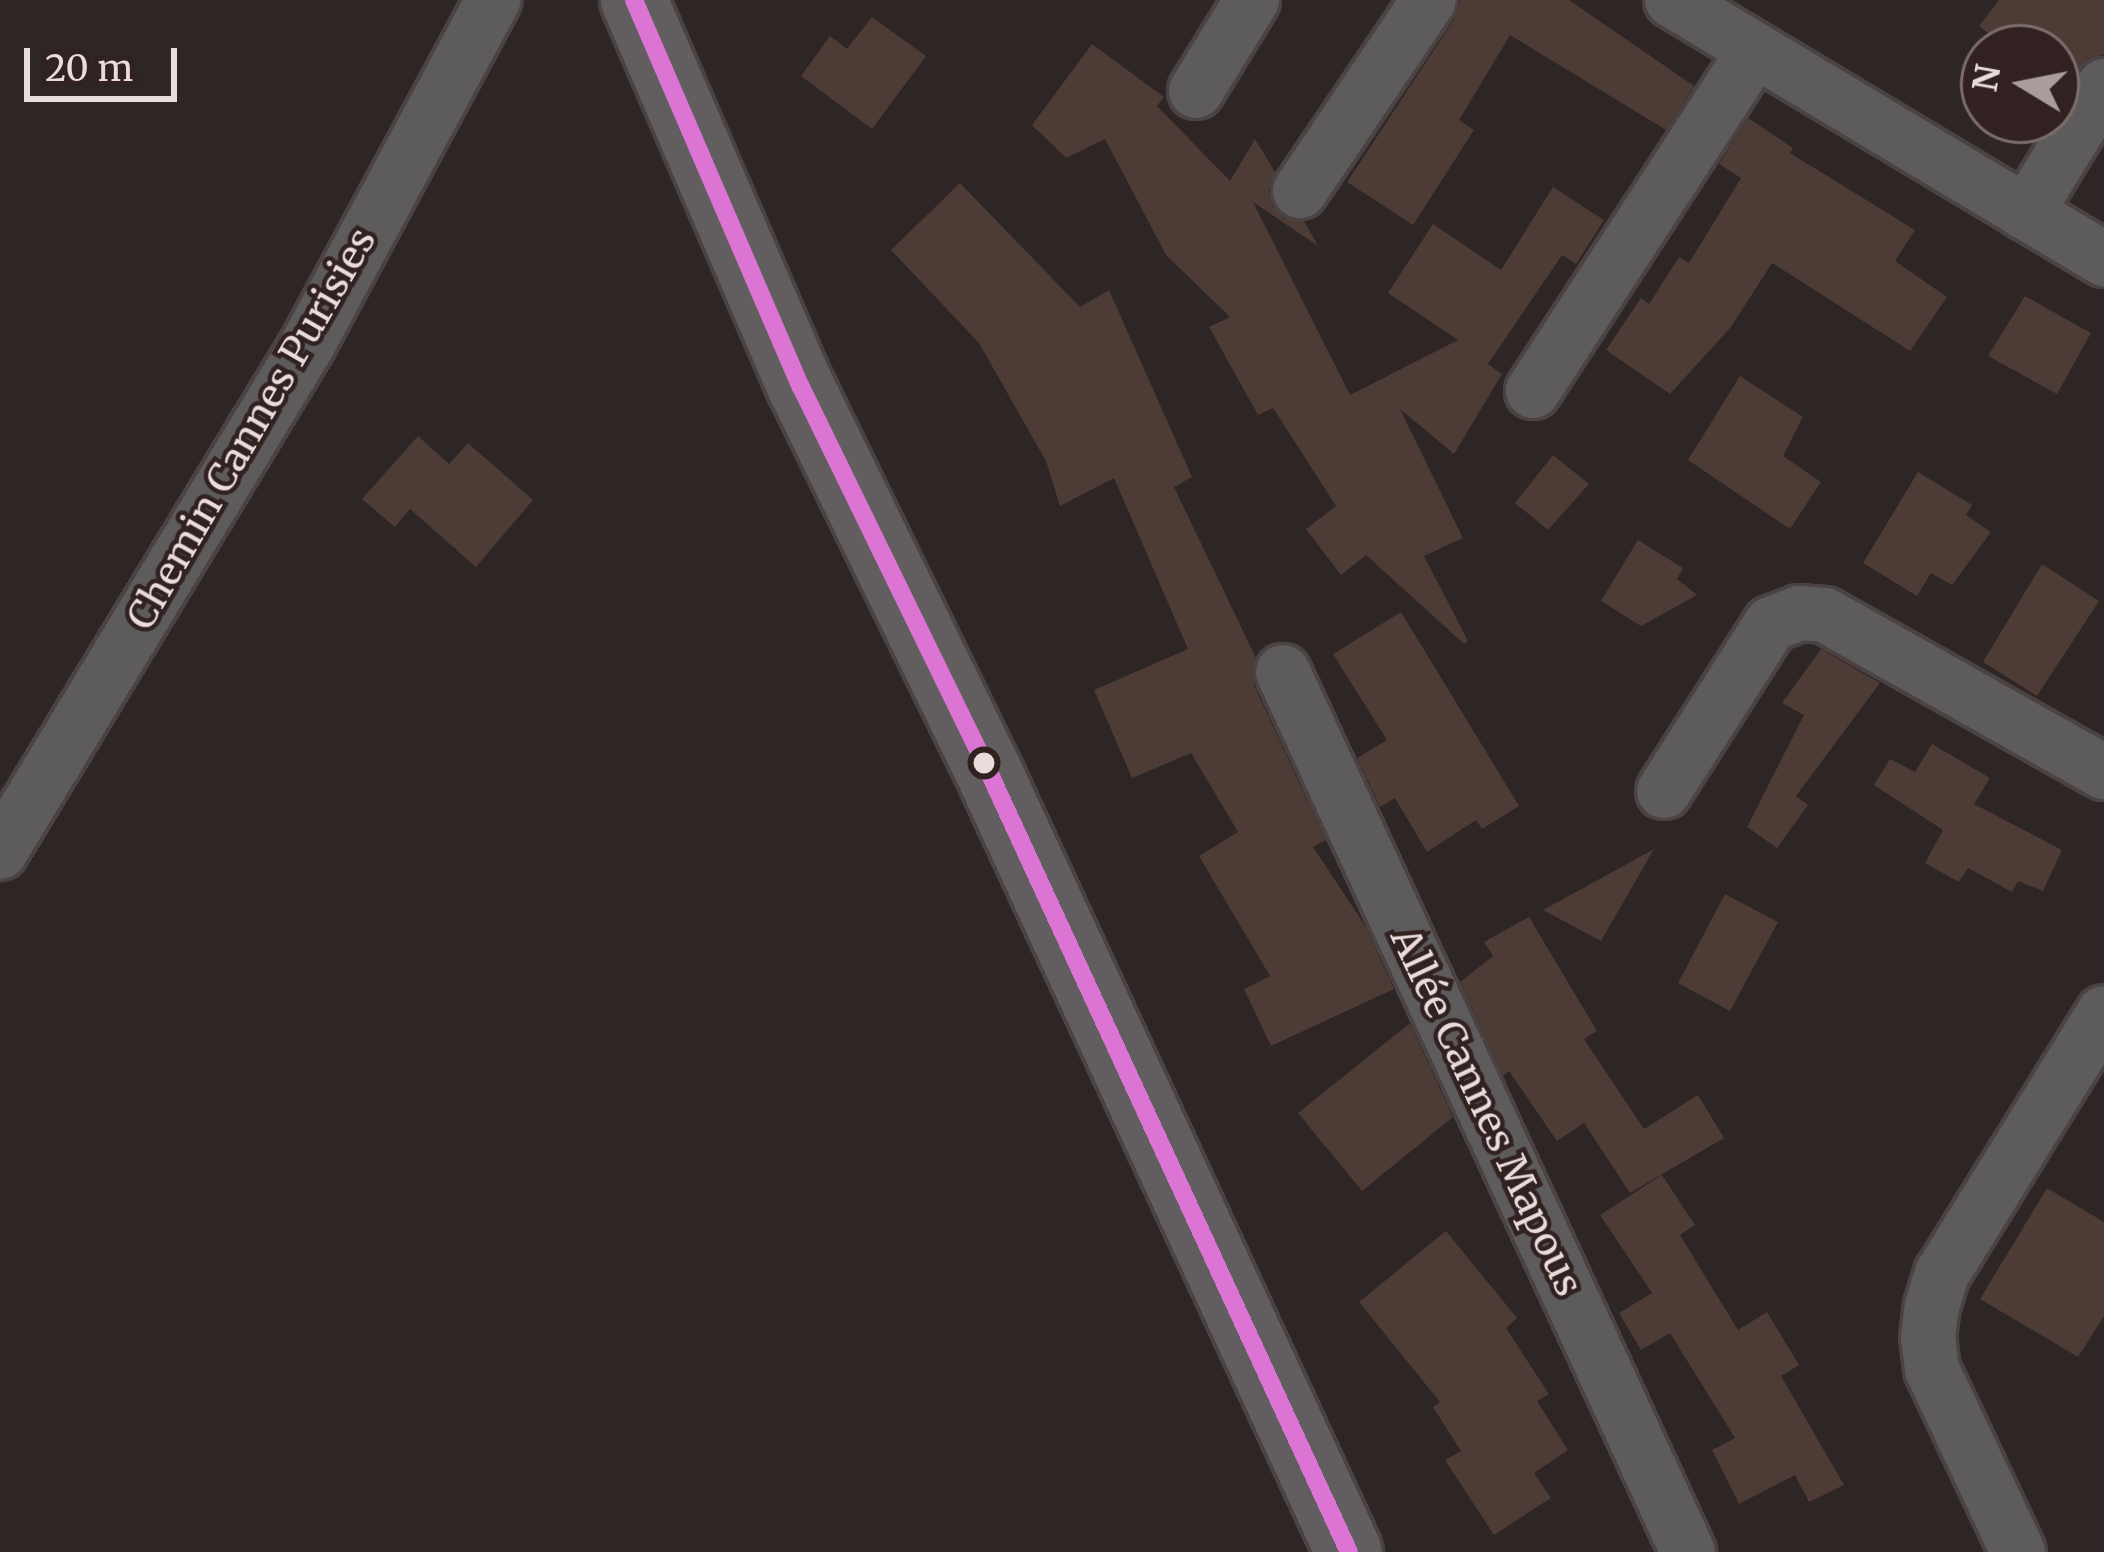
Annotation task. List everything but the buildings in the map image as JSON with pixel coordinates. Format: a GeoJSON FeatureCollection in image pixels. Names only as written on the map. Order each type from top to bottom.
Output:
{"type":"FeatureCollection","features":[{"type":"Feature","properties":{"kind":"main road"},"geometry":{"type":"LineString","coordinates":[[634,0],[801,387],[993,781],[1349,1552]]}},
{"type":"Feature","properties":{"kind":"street","name":"Chemin Cannes Purisies"},"geometry":{"type":"LineString","coordinates":[[0,852],[308,344],[493,0]]}},
{"type":"Feature","properties":{"kind":"street"},"geometry":{"type":"LineString","coordinates":[[1196,91],[1252,0]]}},
{"type":"Feature","properties":{"kind":"street"},"geometry":{"type":"LineString","coordinates":[[1300,191],[1429,0]]}},
{"type":"Feature","properties":{"kind":"street"},"geometry":{"type":"LineString","coordinates":[[1672,0],[2104,260]]}},
{"type":"Feature","properties":{"kind":"street"},"geometry":{"type":"LineString","coordinates":[[1533,392],[1755,50]]}},
{"type":"Feature","properties":{"kind":"street"},"geometry":{"type":"LineString","coordinates":[[2026,213],[2104,86]]}},
{"type":"Feature","properties":{"kind":"street"},"geometry":{"type":"LineString","coordinates":[[1664,791],[1771,623],[1799,613],[1826,615],[2104,772]]}},
{"type":"Feature","properties":{"kind":"street","name":"Allée Cannes Mapous"},"geometry":{"type":"LineString","coordinates":[[1283,671],[1688,1552]]}},
{"type":"Feature","properties":{"kind":"street"},"geometry":{"type":"LineString","coordinates":[[2018,1552],[1933,1369],[1928,1337],[1932,1306],[1942,1274],[2104,1013]]}},
{"type":"Feature","properties":{"kind":"transit line"},"geometry":{"type":"LineString","coordinates":[[634,0],[801,387],[993,781],[1349,1552]]}}]}
